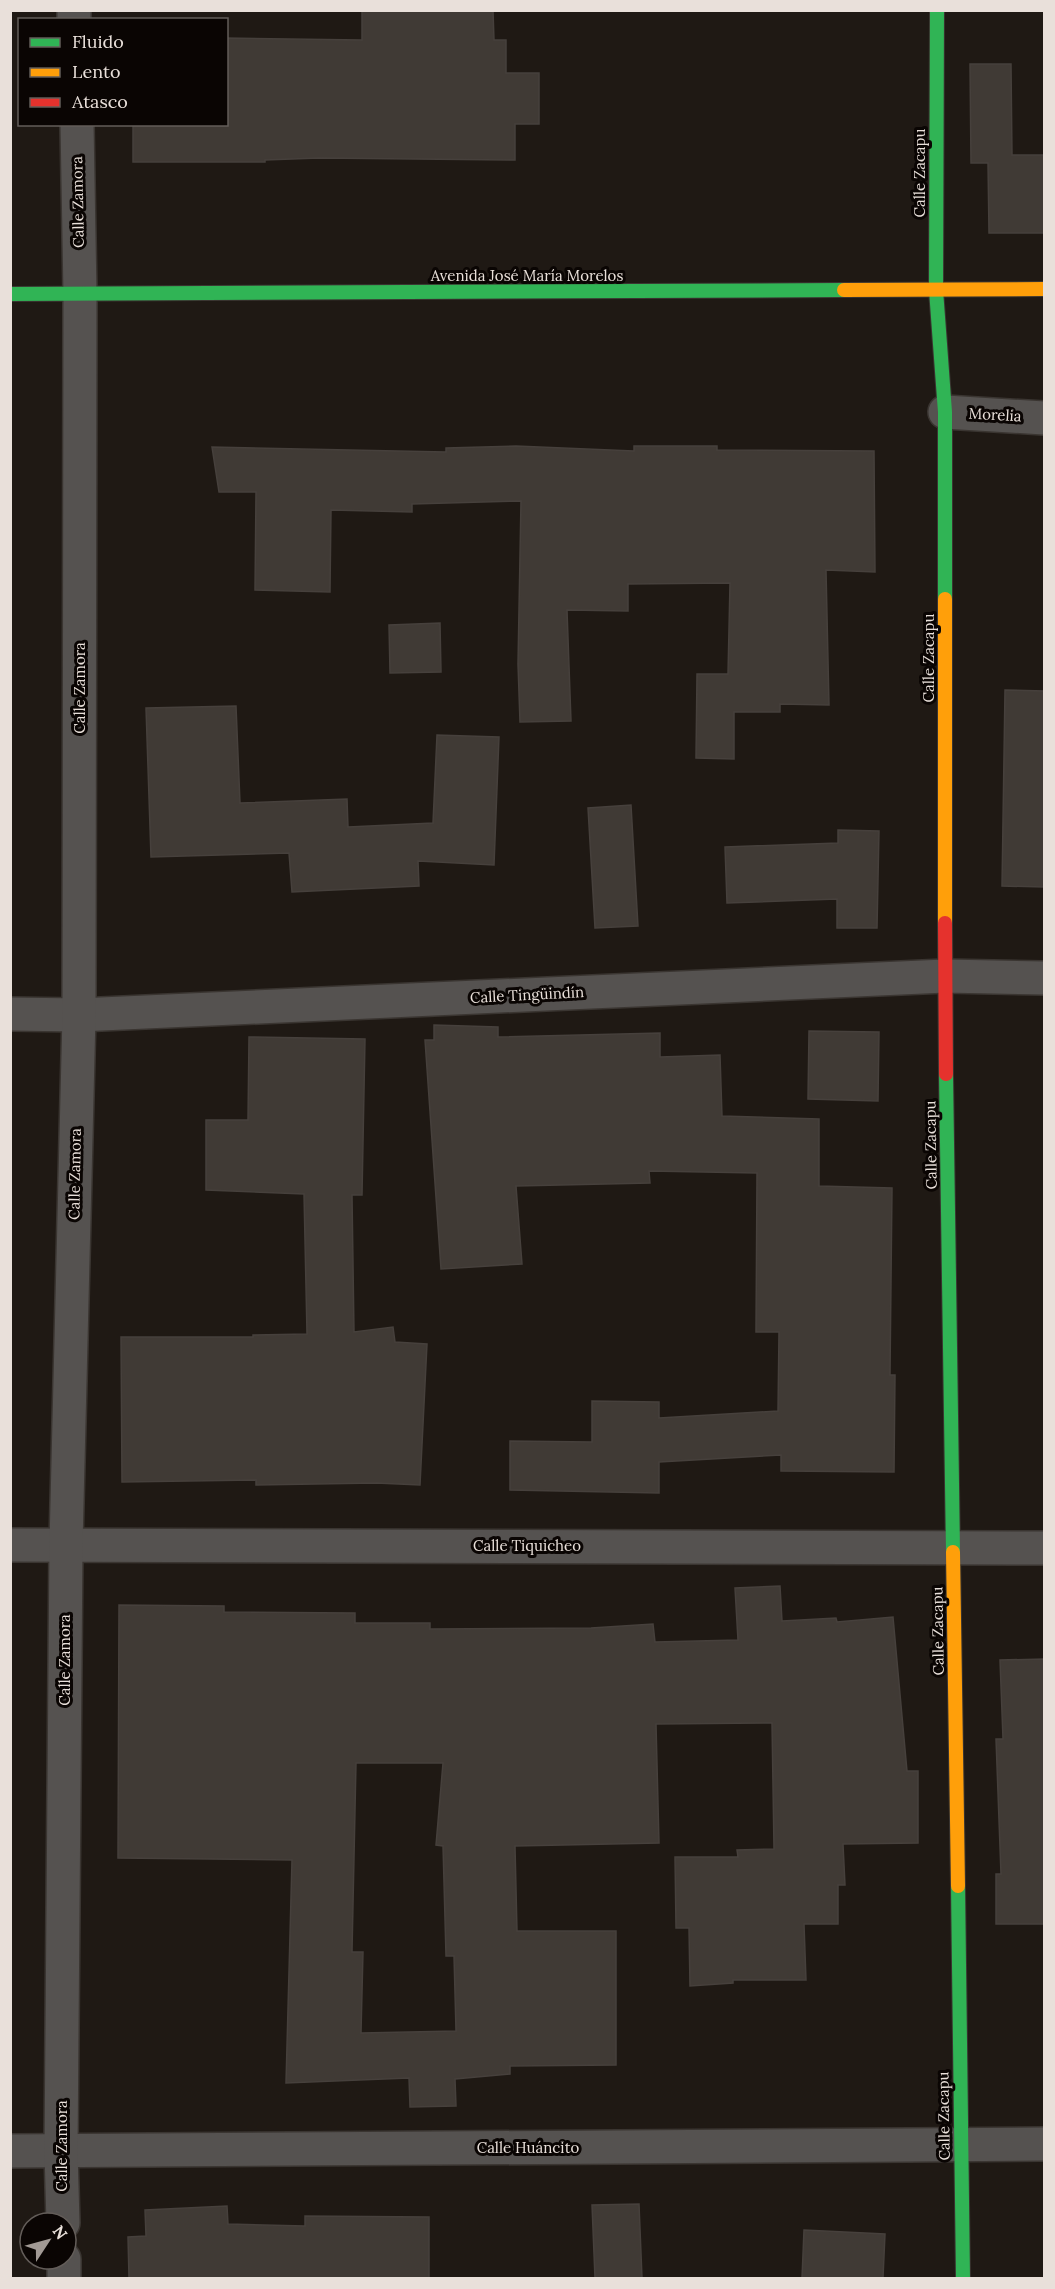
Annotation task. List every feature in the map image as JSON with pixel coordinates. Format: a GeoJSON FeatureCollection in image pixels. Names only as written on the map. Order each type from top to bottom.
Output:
{"type":"FeatureCollection","features":[{"type":"Feature","properties":{"kind":"street","name":"Calle Zacapu"},"geometry":{"type":"LineString","coordinates":[[937,10],[936,290],[945,412],[945,976],[963,2278]]}},
{"type":"Feature","properties":{"kind":"street","name":"Calle Zamora"},"geometry":{"type":"LineString","coordinates":[[63,2211],[61,2151],[66,1544],[79,1015],[80,294],[76,126]]}},
{"type":"Feature","properties":{"kind":"street","name":"Avenida José María Morelos"},"geometry":{"type":"LineString","coordinates":[[10,294],[1044,290]]}},
{"type":"Feature","properties":{"kind":"street","name":"Morelia"},"geometry":{"type":"LineString","coordinates":[[945,412],[1044,418]]}},
{"type":"Feature","properties":{"kind":"street","name":"Calle Tingüindín"},"geometry":{"type":"LineString","coordinates":[[10,1014],[79,1015],[945,976],[1044,978]]}},
{"type":"Feature","properties":{"kind":"street","name":"Calle Tiquicheo"},"geometry":{"type":"LineString","coordinates":[[10,1545],[1044,1548]]}},
{"type":"Feature","properties":{"kind":"street","name":"Calle Huáncito"},"geometry":{"type":"LineString","coordinates":[[10,2151],[1044,2144]]}},
{"type":"Feature","properties":{"kind":"building"},"geometry":{"type":"Polygon","coordinates":[[[362,10],[493,10],[494,40],[506,40],[506,73],[539,73],[539,124],[515,124],[515,160],[319,158],[265,160],[265,162],[133,162],[133,126],[228,126],[228,38],[362,40],[362,10]]]}},
{"type":"Feature","properties":{"kind":"building"},"geometry":{"type":"Polygon","coordinates":[[[970,64],[1011,64],[1012,155],[1044,155],[1044,233],[989,233],[988,163],[971,163],[970,64]]]}},
{"type":"Feature","properties":{"kind":"building"},"geometry":{"type":"Polygon","coordinates":[[[516,446],[634,451],[634,446],[717,446],[717,450],[874,451],[875,572],[826,570],[829,705],[780,704],[780,712],[734,712],[734,759],[696,758],[697,674],[728,674],[730,583],[628,584],[628,611],[567,610],[571,721],[520,722],[518,664],[521,501],[412,504],[412,512],[331,510],[330,592],[255,590],[256,492],[219,492],[212,447],[446,452],[446,448],[516,446]]]}},
{"type":"Feature","properties":{"kind":"building"},"geometry":{"type":"Polygon","coordinates":[[[440,623],[441,672],[390,673],[389,625],[440,623]]]}},
{"type":"Feature","properties":{"kind":"building"},"geometry":{"type":"Polygon","coordinates":[[[1005,690],[1044,691],[1044,887],[1002,886],[1005,690]]]}},
{"type":"Feature","properties":{"kind":"building"},"geometry":{"type":"Polygon","coordinates":[[[236,706],[240,803],[347,799],[348,827],[433,823],[437,735],[499,737],[494,865],[418,861],[419,886],[292,892],[289,853],[151,857],[146,708],[236,706]]]}},
{"type":"Feature","properties":{"kind":"building"},"geometry":{"type":"Polygon","coordinates":[[[631,805],[638,926],[595,928],[588,808],[631,805]]]}},
{"type":"Feature","properties":{"kind":"building"},"geometry":{"type":"Polygon","coordinates":[[[838,830],[879,831],[877,928],[837,928],[837,899],[727,903],[725,847],[838,843],[838,830]]]}},
{"type":"Feature","properties":{"kind":"building"},"geometry":{"type":"Polygon","coordinates":[[[434,1025],[498,1027],[498,1037],[660,1033],[660,1057],[720,1055],[722,1116],[819,1119],[819,1186],[892,1188],[890,1375],[895,1375],[894,1472],[781,1471],[781,1455],[659,1462],[659,1493],[510,1490],[510,1441],[592,1442],[592,1401],[659,1402],[659,1418],[778,1411],[779,1332],[756,1332],[757,1173],[649,1171],[650,1183],[516,1186],[522,1264],[441,1269],[425,1040],[434,1040],[434,1025]]]}},
{"type":"Feature","properties":{"kind":"building"},"geometry":{"type":"Polygon","coordinates":[[[809,1031],[879,1032],[878,1101],[808,1099],[809,1031]]]}},
{"type":"Feature","properties":{"kind":"building"},"geometry":{"type":"Polygon","coordinates":[[[249,1037],[365,1039],[362,1195],[352,1195],[354,1332],[393,1327],[395,1342],[427,1344],[420,1485],[376,1483],[256,1485],[256,1480],[122,1482],[121,1337],[253,1337],[253,1335],[307,1334],[304,1194],[206,1190],[206,1120],[248,1120],[249,1037]]]}},
{"type":"Feature","properties":{"kind":"building"},"geometry":{"type":"Polygon","coordinates":[[[780,1586],[782,1621],[836,1618],[837,1622],[893,1617],[907,1771],[918,1771],[918,1843],[843,1844],[845,1885],[838,1885],[838,1924],[804,1924],[806,1980],[733,1980],[733,1983],[690,1986],[689,1928],[676,1928],[675,1857],[738,1857],[737,1850],[774,1849],[772,1723],[656,1724],[659,1843],[515,1846],[517,1931],[616,1931],[616,2065],[510,2066],[510,2074],[455,2079],[456,2106],[410,2107],[409,2078],[286,2083],[292,1860],[118,1858],[119,1605],[224,1606],[224,1612],[355,1613],[355,1623],[430,1623],[430,1629],[591,1628],[653,1624],[655,1642],[738,1640],[735,1588],[780,1586]],[[356,1763],[352,1952],[363,1952],[361,2033],[456,2031],[454,1956],[446,1956],[443,1846],[436,1845],[443,1763],[356,1763]]]}},
{"type":"Feature","properties":{"kind":"building"},"geometry":{"type":"Polygon","coordinates":[[[1044,1659],[1044,1924],[996,1924],[996,1874],[1001,1874],[996,1739],[1003,1739],[1000,1660],[1044,1659]]]}},
{"type":"Feature","properties":{"kind":"building"},"geometry":{"type":"Polygon","coordinates":[[[639,2204],[642,2278],[595,2278],[592,2205],[639,2204]]]}},
{"type":"Feature","properties":{"kind":"building"},"geometry":{"type":"Polygon","coordinates":[[[227,2206],[228,2224],[305,2226],[305,2216],[429,2217],[429,2278],[129,2278],[128,2237],[146,2236],[145,2210],[227,2206]]]}},
{"type":"Feature","properties":{"kind":"building"},"geometry":{"type":"Polygon","coordinates":[[[804,2230],[885,2234],[883,2278],[802,2278],[804,2230]]]}},
{"type":"Feature","properties":{"kind":"traffic: fast"},"geometry":{"type":"LineString","coordinates":[[937,10],[936,290],[945,412],[945,599]]}},
{"type":"Feature","properties":{"kind":"traffic: fast"},"geometry":{"type":"LineString","coordinates":[[10,294],[844,290]]}},
{"type":"Feature","properties":{"kind":"traffic: fast"},"geometry":{"type":"LineString","coordinates":[[946,1074],[953,1552]]}},
{"type":"Feature","properties":{"kind":"traffic: fast"},"geometry":{"type":"LineString","coordinates":[[958,1886],[963,2278]]}},
{"type":"Feature","properties":{"kind":"traffic: slow"},"geometry":{"type":"LineString","coordinates":[[844,290],[1044,289]]}},
{"type":"Feature","properties":{"kind":"traffic: slow"},"geometry":{"type":"LineString","coordinates":[[945,599],[945,923]]}},
{"type":"Feature","properties":{"kind":"traffic: slow"},"geometry":{"type":"LineString","coordinates":[[953,1552],[958,1886]]}},
{"type":"Feature","properties":{"kind":"traffic: jam"},"geometry":{"type":"LineString","coordinates":[[945,923],[946,1074]]}}]}
